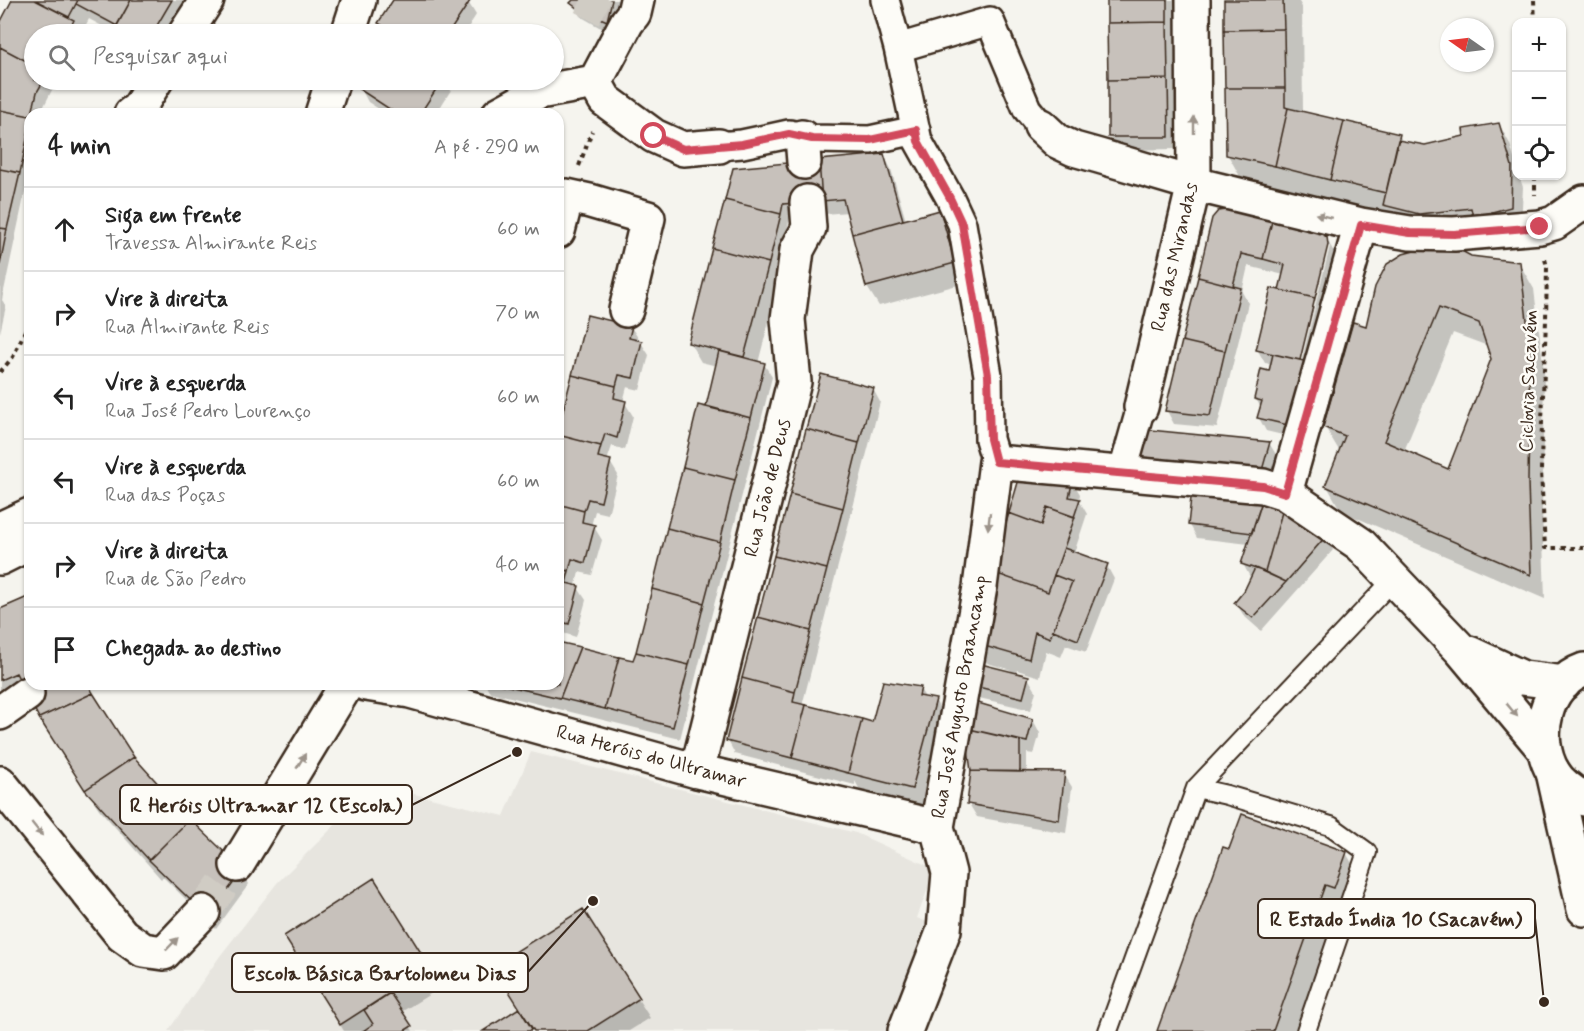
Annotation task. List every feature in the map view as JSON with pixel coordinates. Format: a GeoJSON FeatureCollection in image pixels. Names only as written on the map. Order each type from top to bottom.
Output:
{"type":"FeatureCollection","features":[{"type":"Feature","properties":{"kind":"street"},"geometry":{"type":"LineString","coordinates":[[191,24],[207,0]]}},
{"type":"Feature","properties":{"kind":"street"},"geometry":{"type":"LineString","coordinates":[[351,24],[359,0]]}},
{"type":"Feature","properties":{"kind":"street"},"geometry":{"type":"LineString","coordinates":[[885,0],[918,141],[962,224],[988,375],[990,439],[996,462],[1263,486],[1285,493],[1360,544],[1461,650],[1548,760],[1567,788],[1584,799]]}},
{"type":"Feature","properties":{"kind":"street","name":"Rua das Mirandas"},"geometry":{"type":"LineString","coordinates":[[1122,474],[1141,407],[1194,184],[1193,0]]}},
{"type":"Feature","properties":{"kind":"street"},"geometry":{"type":"LineString","coordinates":[[600,91],[625,12]]}},
{"type":"Feature","properties":{"kind":"street"},"geometry":{"type":"LineString","coordinates":[[898,48],[990,21],[1027,109],[1057,141],[1074,149],[1194,184],[1361,225],[1410,233],[1454,234],[1540,227],[1554,222],[1584,202]]}},
{"type":"Feature","properties":{"kind":"street"},"geometry":{"type":"LineString","coordinates":[[139,108],[150,90]]}},
{"type":"Feature","properties":{"kind":"street"},"geometry":{"type":"LineString","coordinates":[[324,108],[330,90]]}},
{"type":"Feature","properties":{"kind":"street"},"geometry":{"type":"LineString","coordinates":[[510,108],[539,92],[600,91],[654,136],[683,149],[742,144],[789,134],[803,149],[812,139],[870,140],[916,130]]}},
{"type":"Feature","properties":{"kind":"street"},"geometry":{"type":"LineString","coordinates":[[564,208],[567,196],[648,218],[626,310]]}},
{"type":"Feature","properties":{"kind":"street","name":"Rua João de Deus"},"geometry":{"type":"LineString","coordinates":[[697,771],[794,382],[788,319],[798,250],[809,228],[807,202]]}},
{"type":"Feature","properties":{"kind":"street"},"geometry":{"type":"LineString","coordinates":[[1285,493],[1361,225]]}},
{"type":"Feature","properties":{"kind":"street","name":"Rua José Augusto Braancamp"},"geometry":{"type":"LineString","coordinates":[[905,1031],[944,930],[948,873],[937,827],[981,587],[996,462]]}},
{"type":"Feature","properties":{"kind":"street"},"geometry":{"type":"LineString","coordinates":[[0,529],[24,518]]}},
{"type":"Feature","properties":{"kind":"street"},"geometry":{"type":"LineString","coordinates":[[0,558],[24,546]]}},
{"type":"Feature","properties":{"kind":"street"},"geometry":{"type":"LineString","coordinates":[[1461,650],[1523,678],[1577,668]]}},
{"type":"Feature","properties":{"kind":"street"},"geometry":{"type":"LineString","coordinates":[[1577,668],[1550,702],[1543,724],[1548,760],[1584,909]]}},
{"type":"Feature","properties":{"kind":"street"},"geometry":{"type":"LineString","coordinates":[[237,865],[343,690]]}},
{"type":"Feature","properties":{"kind":"street","name":"Rua Heróis do Ultramar"},"geometry":{"type":"LineString","coordinates":[[404,690],[424,690]]}},
{"type":"Feature","properties":{"kind":"street","name":"Rua Heróis do Ultramar"},"geometry":{"type":"LineString","coordinates":[[440,690],[697,771],[937,827]]}},
{"type":"Feature","properties":{"kind":"street"},"geometry":{"type":"LineString","coordinates":[[0,713],[27,694]]}},
{"type":"Feature","properties":{"kind":"street"},"geometry":{"type":"LineString","coordinates":[[0,783],[122,935],[143,950],[164,953],[203,912]]}},
{"type":"Feature","properties":{"kind":"lane"},"geometry":{"type":"LineString","coordinates":[[1108,1031],[1196,788],[1394,579]]}},
{"type":"Feature","properties":{"kind":"lane"},"geometry":{"type":"LineString","coordinates":[[1196,788],[1331,826],[1367,852],[1306,1031]]}},
{"type":"Feature","properties":{"kind":"path"},"geometry":{"type":"LineString","coordinates":[[1534,0],[1535,18]]}},
{"type":"Feature","properties":{"kind":"path"},"geometry":{"type":"LineString","coordinates":[[567,196],[600,91]]}},
{"type":"Feature","properties":{"kind":"path","name":"Ciclovia Sacavém"},"geometry":{"type":"LineString","coordinates":[[1535,180],[1547,267],[1541,471],[1545,548],[1584,548]]}},
{"type":"Feature","properties":{"kind":"path"},"geometry":{"type":"LineString","coordinates":[[0,372],[13,357],[24,333]]}},
{"type":"Feature","properties":{"kind":"shaded area"},"geometry":{"type":"Polygon","coordinates":[[[531,752],[856,833],[935,869],[917,918],[930,923],[886,1031],[168,1031],[220,956],[277,883],[347,813],[406,792],[504,816],[531,752]]]}},
{"type":"Feature","properties":{"kind":"building"},"geometry":{"type":"Polygon","coordinates":[[[12,0],[35,0],[74,20],[72,24],[24,24],[24,60],[0,47],[0,23],[12,0]]]}},
{"type":"Feature","properties":{"kind":"building"},"geometry":{"type":"Polygon","coordinates":[[[35,0],[78,0],[69,17],[35,0]]]}},
{"type":"Feature","properties":{"kind":"building"},"geometry":{"type":"Polygon","coordinates":[[[78,0],[131,0],[118,24],[113,24],[76,4],[78,0]]]}},
{"type":"Feature","properties":{"kind":"building"},"geometry":{"type":"Polygon","coordinates":[[[131,0],[172,0],[158,24],[118,24],[131,0]]]}},
{"type":"Feature","properties":{"kind":"building"},"geometry":{"type":"Polygon","coordinates":[[[393,0],[470,1],[455,24],[378,23],[393,0]]]}},
{"type":"Feature","properties":{"kind":"building"},"geometry":{"type":"Polygon","coordinates":[[[573,0],[612,0],[607,21],[577,8],[570,3],[573,0]]]}},
{"type":"Feature","properties":{"kind":"building"},"geometry":{"type":"Polygon","coordinates":[[[1107,0],[1167,0],[1167,22],[1107,23],[1107,0]]]}},
{"type":"Feature","properties":{"kind":"building"},"geometry":{"type":"Polygon","coordinates":[[[1224,0],[1283,0],[1284,29],[1224,30],[1224,0]]]}},
{"type":"Feature","properties":{"kind":"building"},"geometry":{"type":"Polygon","coordinates":[[[1167,22],[1168,79],[1108,80],[1107,23],[1167,22]]]}},
{"type":"Feature","properties":{"kind":"building"},"geometry":{"type":"Polygon","coordinates":[[[1284,29],[1285,88],[1225,88],[1224,30],[1284,29]]]}},
{"type":"Feature","properties":{"kind":"building"},"geometry":{"type":"Polygon","coordinates":[[[0,47],[24,60],[24,90],[38,90],[33,108],[24,108],[24,115],[0,110],[0,47]]]}},
{"type":"Feature","properties":{"kind":"building"},"geometry":{"type":"Polygon","coordinates":[[[1168,79],[1169,137],[1108,137],[1108,80],[1168,79]]]}},
{"type":"Feature","properties":{"kind":"building"},"geometry":{"type":"Polygon","coordinates":[[[1225,88],[1285,88],[1285,107],[1288,108],[1275,166],[1226,155],[1225,88]]]}},
{"type":"Feature","properties":{"kind":"building"},"geometry":{"type":"Polygon","coordinates":[[[361,90],[436,90],[424,108],[388,108],[361,90]]]}},
{"type":"Feature","properties":{"kind":"building"},"geometry":{"type":"Polygon","coordinates":[[[1288,108],[1344,121],[1330,180],[1275,166],[1288,108]]]}},
{"type":"Feature","properties":{"kind":"building"},"geometry":{"type":"Polygon","coordinates":[[[0,110],[24,115],[24,154],[20,173],[0,169],[0,110]]]}},
{"type":"Feature","properties":{"kind":"building"},"geometry":{"type":"Polygon","coordinates":[[[1344,121],[1400,134],[1386,193],[1330,180],[1344,121]]]}},
{"type":"Feature","properties":{"kind":"building"},"geometry":{"type":"Polygon","coordinates":[[[1499,123],[1512,166],[1511,207],[1473,217],[1471,208],[1419,214],[1383,205],[1398,140],[1425,145],[1464,136],[1463,129],[1499,123]]]}},
{"type":"Feature","properties":{"kind":"building"},"geometry":{"type":"Polygon","coordinates":[[[884,154],[903,220],[852,234],[843,199],[822,201],[819,160],[884,154]]]}},
{"type":"Feature","properties":{"kind":"building"},"geometry":{"type":"Polygon","coordinates":[[[819,160],[822,201],[783,204],[781,214],[725,200],[733,168],[819,160]]]}},
{"type":"Feature","properties":{"kind":"building"},"geometry":{"type":"Polygon","coordinates":[[[0,169],[20,173],[7,229],[0,228],[0,169]]]}},
{"type":"Feature","properties":{"kind":"building"},"geometry":{"type":"Polygon","coordinates":[[[725,200],[781,214],[769,263],[712,248],[725,200]]]}},
{"type":"Feature","properties":{"kind":"building"},"geometry":{"type":"Polygon","coordinates":[[[940,210],[955,263],[866,287],[852,234],[940,210]]]}},
{"type":"Feature","properties":{"kind":"building"},"geometry":{"type":"Polygon","coordinates":[[[1227,210],[1272,221],[1263,259],[1241,254],[1233,286],[1198,277],[1212,218],[1218,211],[1227,210]]]}},
{"type":"Feature","properties":{"kind":"building"},"geometry":{"type":"Polygon","coordinates":[[[1272,221],[1320,233],[1327,237],[1328,245],[1315,298],[1279,290],[1285,265],[1263,259],[1272,221]]]}},
{"type":"Feature","properties":{"kind":"building"},"geometry":{"type":"Polygon","coordinates":[[[0,228],[7,229],[0,265],[0,228]]]}},
{"type":"Feature","properties":{"kind":"building"},"geometry":{"type":"Polygon","coordinates":[[[712,248],[769,263],[744,357],[688,343],[712,248]]]}},
{"type":"Feature","properties":{"kind":"building"},"geometry":{"type":"Polygon","coordinates":[[[1456,248],[1471,256],[1520,262],[1530,345],[1528,482],[1531,575],[1325,486],[1345,436],[1323,427],[1353,322],[1366,326],[1375,287],[1387,264],[1403,254],[1422,249],[1456,248]],[[1439,308],[1384,441],[1448,469],[1491,359],[1479,323],[1439,308]]]}},
{"type":"Feature","properties":{"kind":"building"},"geometry":{"type":"Polygon","coordinates":[[[1198,277],[1241,288],[1225,351],[1182,341],[1198,277]]]}},
{"type":"Feature","properties":{"kind":"building"},"geometry":{"type":"Polygon","coordinates":[[[1271,288],[1315,298],[1300,360],[1256,350],[1271,288]]]}},
{"type":"Feature","properties":{"kind":"building"},"geometry":{"type":"Polygon","coordinates":[[[587,315],[632,326],[629,338],[642,341],[633,378],[619,375],[616,386],[572,375],[587,315]]]}},
{"type":"Feature","properties":{"kind":"building"},"geometry":{"type":"Polygon","coordinates":[[[1182,341],[1225,351],[1210,416],[1165,411],[1182,341]]]}},
{"type":"Feature","properties":{"kind":"building"},"geometry":{"type":"Polygon","coordinates":[[[719,351],[765,363],[751,418],[706,406],[719,351]]]}},
{"type":"Feature","properties":{"kind":"building"},"geometry":{"type":"Polygon","coordinates":[[[1273,354],[1304,361],[1288,425],[1257,418],[1262,401],[1254,399],[1261,369],[1269,371],[1273,354]]]}},
{"type":"Feature","properties":{"kind":"building"},"geometry":{"type":"Polygon","coordinates":[[[821,374],[874,388],[859,443],[806,429],[821,374]]]}},
{"type":"Feature","properties":{"kind":"building"},"geometry":{"type":"Polygon","coordinates":[[[572,375],[616,386],[614,398],[626,401],[617,438],[605,434],[601,446],[564,437],[564,406],[572,375]]]}},
{"type":"Feature","properties":{"kind":"building"},"geometry":{"type":"Polygon","coordinates":[[[698,405],[751,418],[735,480],[683,467],[698,405]]]}},
{"type":"Feature","properties":{"kind":"building"},"geometry":{"type":"Polygon","coordinates":[[[806,429],[859,443],[843,508],[790,494],[806,429]]]}},
{"type":"Feature","properties":{"kind":"building"},"geometry":{"type":"Polygon","coordinates":[[[1140,429],[1270,442],[1261,474],[1131,461],[1140,429]]]}},
{"type":"Feature","properties":{"kind":"building"},"geometry":{"type":"Polygon","coordinates":[[[564,437],[601,446],[598,457],[611,460],[601,502],[588,499],[584,511],[564,506],[564,437]]]}},
{"type":"Feature","properties":{"kind":"building"},"geometry":{"type":"Polygon","coordinates":[[[683,467],[735,480],[720,542],[667,528],[683,467]]]}},
{"type":"Feature","properties":{"kind":"building"},"geometry":{"type":"Polygon","coordinates":[[[1021,472],[1073,480],[1069,497],[1080,499],[1074,517],[1047,507],[1041,525],[1009,513],[1021,472]]]}},
{"type":"Feature","properties":{"kind":"building"},"geometry":{"type":"Polygon","coordinates":[[[1192,489],[1263,498],[1252,533],[1188,525],[1192,489]]]}},
{"type":"Feature","properties":{"kind":"building"},"geometry":{"type":"Polygon","coordinates":[[[790,494],[843,508],[827,569],[774,556],[790,494]]]}},
{"type":"Feature","properties":{"kind":"building"},"geometry":{"type":"Polygon","coordinates":[[[1263,498],[1284,505],[1265,572],[1241,564],[1263,498]]]}},
{"type":"Feature","properties":{"kind":"building"},"geometry":{"type":"Polygon","coordinates":[[[1284,505],[1326,536],[1286,582],[1265,572],[1284,505]]]}},
{"type":"Feature","properties":{"kind":"building"},"geometry":{"type":"Polygon","coordinates":[[[564,506],[584,511],[582,522],[595,525],[585,563],[572,559],[569,571],[564,570],[564,506]]]}},
{"type":"Feature","properties":{"kind":"building"},"geometry":{"type":"Polygon","coordinates":[[[1047,507],[1075,517],[1048,592],[992,572],[1009,513],[1041,525],[1047,507]]]}},
{"type":"Feature","properties":{"kind":"building"},"geometry":{"type":"Polygon","coordinates":[[[667,528],[720,542],[704,603],[652,589],[667,528]]]}},
{"type":"Feature","properties":{"kind":"building"},"geometry":{"type":"Polygon","coordinates":[[[1064,548],[1108,564],[1078,640],[1053,630],[1072,582],[1054,575],[1064,548]]]}},
{"type":"Feature","properties":{"kind":"building"},"geometry":{"type":"Polygon","coordinates":[[[774,556],[827,569],[811,631],[758,617],[774,556]]]}},
{"type":"Feature","properties":{"kind":"building"},"geometry":{"type":"Polygon","coordinates":[[[1255,568],[1286,582],[1253,618],[1234,603],[1244,591],[1255,568]]]}},
{"type":"Feature","properties":{"kind":"building"},"geometry":{"type":"Polygon","coordinates":[[[564,570],[569,571],[566,583],[579,586],[569,624],[564,623],[564,570]]]}},
{"type":"Feature","properties":{"kind":"building"},"geometry":{"type":"Polygon","coordinates":[[[992,572],[1048,592],[1054,575],[1072,582],[1050,638],[1035,632],[1029,659],[974,643],[992,572]]]}},
{"type":"Feature","properties":{"kind":"building"},"geometry":{"type":"Polygon","coordinates":[[[652,589],[704,603],[689,665],[636,652],[652,589]]]}},
{"type":"Feature","properties":{"kind":"building"},"geometry":{"type":"Polygon","coordinates":[[[24,599],[24,689],[16,673],[0,680],[0,609],[24,599]]]}},
{"type":"Feature","properties":{"kind":"building"},"geometry":{"type":"Polygon","coordinates":[[[758,617],[811,631],[795,692],[742,678],[758,617]]]}},
{"type":"Feature","properties":{"kind":"building"},"geometry":{"type":"Polygon","coordinates":[[[564,643],[580,647],[564,688],[564,643]]]}},
{"type":"Feature","properties":{"kind":"building"},"geometry":{"type":"Polygon","coordinates":[[[580,647],[619,657],[605,709],[560,698],[580,647]]]}},
{"type":"Feature","properties":{"kind":"building"},"geometry":{"type":"Polygon","coordinates":[[[636,652],[689,665],[673,727],[605,709],[619,657],[633,660],[636,652]]]}},
{"type":"Feature","properties":{"kind":"building"},"geometry":{"type":"Polygon","coordinates":[[[973,662],[1029,676],[1023,698],[970,685],[973,662]]]}},
{"type":"Feature","properties":{"kind":"building"},"geometry":{"type":"Polygon","coordinates":[[[742,678],[795,692],[793,702],[806,705],[792,758],[726,741],[742,678]]]}},
{"type":"Feature","properties":{"kind":"building"},"geometry":{"type":"Polygon","coordinates":[[[883,681],[921,687],[919,696],[936,699],[912,789],[848,773],[862,719],[872,722],[883,681]]]}},
{"type":"Feature","properties":{"kind":"building"},"geometry":{"type":"Polygon","coordinates":[[[25,690],[91,690],[93,693],[39,718],[25,690]]]}},
{"type":"Feature","properties":{"kind":"building"},"geometry":{"type":"Polygon","coordinates":[[[526,690],[563,690],[560,698],[526,690]]]}},
{"type":"Feature","properties":{"kind":"building"},"geometry":{"type":"Polygon","coordinates":[[[93,693],[134,757],[85,790],[39,718],[93,693]]]}},
{"type":"Feature","properties":{"kind":"building"},"geometry":{"type":"Polygon","coordinates":[[[968,700],[1033,719],[1027,742],[965,728],[968,700]]]}},
{"type":"Feature","properties":{"kind":"building"},"geometry":{"type":"Polygon","coordinates":[[[806,705],[862,719],[848,773],[792,758],[806,705]]]}},
{"type":"Feature","properties":{"kind":"building"},"geometry":{"type":"Polygon","coordinates":[[[965,728],[1020,741],[1020,772],[971,771],[965,728]]]}},
{"type":"Feature","properties":{"kind":"building"},"geometry":{"type":"Polygon","coordinates":[[[134,757],[190,819],[149,860],[85,790],[134,757]]]}},
{"type":"Feature","properties":{"kind":"building"},"geometry":{"type":"Polygon","coordinates":[[[971,771],[1065,772],[1059,820],[967,804],[971,771]]]}},
{"type":"Feature","properties":{"kind":"building"},"geometry":{"type":"Polygon","coordinates":[[[1242,814],[1347,852],[1334,888],[1325,885],[1273,1031],[1157,1031],[1223,847],[1229,849],[1242,814]]]}},
{"type":"Feature","properties":{"kind":"building"},"geometry":{"type":"Polygon","coordinates":[[[190,819],[243,870],[208,917],[149,860],[190,819]]]}},
{"type":"Feature","properties":{"kind":"building"},"geometry":{"type":"Polygon","coordinates":[[[374,878],[430,967],[340,1025],[284,936],[374,878]]]}},
{"type":"Feature","properties":{"kind":"building"},"geometry":{"type":"Polygon","coordinates":[[[583,909],[640,998],[588,1031],[534,1031],[493,966],[583,909]]]}},
{"type":"Feature","properties":{"kind":"building"},"geometry":{"type":"Polygon","coordinates":[[[390,993],[412,1026],[404,1031],[363,1031],[373,1024],[364,1010],[390,993]]]}},
{"type":"Feature","properties":{"kind":"building"},"geometry":{"type":"Polygon","coordinates":[[[519,1008],[532,1029],[529,1031],[483,1031],[519,1008]]]}},
{"type":"Feature","properties":{"kind":"tunnel"},"geometry":{"type":"LineString","coordinates":[[581,0],[610,15]]}},
{"type":"Feature","properties":{"kind":"tunnel"},"geometry":{"type":"LineString","coordinates":[[203,912],[237,865]]}},
{"type":"Feature","properties":{"kind":"place","name":"R Heróis Ultramar 12 (Escola)"},"geometry":{"type":"Point","coordinates":[517,752]}},
{"type":"Feature","properties":{"kind":"place","name":"Escola Básica Bartolomeu Dias"},"geometry":{"type":"Point","coordinates":[593,901]}},
{"type":"Feature","properties":{"kind":"place","name":"R Estado Índia 10 (Sacavém)"},"geometry":{"type":"Point","coordinates":[1544,1002]}},
{"type":"Feature","properties":{"kind":"route"},"geometry":{"type":"LineString","coordinates":[[654,136],[683,149],[742,144],[789,134],[812,139],[870,140],[916,130],[918,141],[962,224],[988,375],[990,439],[996,462],[1263,486],[1285,493],[1361,225],[1410,233],[1454,234],[1540,227]]}}]}
